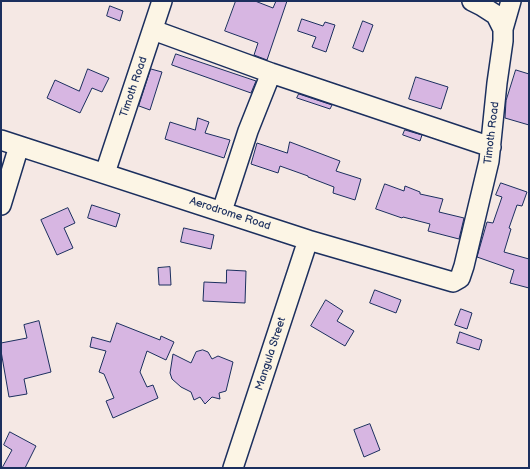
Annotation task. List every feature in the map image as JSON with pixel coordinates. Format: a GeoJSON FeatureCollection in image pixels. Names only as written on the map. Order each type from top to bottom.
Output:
{"type":"FeatureCollection","features":[{"type":"Feature","properties":{"kind":"street","name":"Timoth Road"},"geometry":{"type":"LineString","coordinates":[[105,173],[162,1]]}},
{"type":"Feature","properties":{"kind":"street"},"geometry":{"type":"LineString","coordinates":[[472,1],[496,16],[503,29]]}},
{"type":"Feature","properties":{"kind":"street","name":"Timoth Road"},"geometry":{"type":"LineString","coordinates":[[460,278],[489,161],[503,41],[503,29],[510,1]]}},
{"type":"Feature","properties":{"kind":"street"},"geometry":{"type":"LineString","coordinates":[[153,30],[271,73],[491,147]]}},
{"type":"Feature","properties":{"kind":"street"},"geometry":{"type":"LineString","coordinates":[[222,211],[248,131],[271,73]]}},
{"type":"Feature","properties":{"kind":"street","name":"Aerodrome Road"},"geometry":{"type":"LineString","coordinates":[[1,140],[308,240],[453,282],[460,278]]}},
{"type":"Feature","properties":{"kind":"street"},"geometry":{"type":"LineString","coordinates":[[1,205],[19,146]]}},
{"type":"Feature","properties":{"kind":"street","name":"Mangula Street"},"geometry":{"type":"LineString","coordinates":[[233,468],[308,240]]}},
{"type":"Feature","properties":{"kind":"building"},"geometry":{"type":"Polygon","coordinates":[[[236,1],[255,1],[273,8],[276,1],[287,1],[267,60],[254,55],[258,43],[225,31],[236,1]]]}},
{"type":"Feature","properties":{"kind":"building"},"geometry":{"type":"Polygon","coordinates":[[[110,6],[123,11],[120,21],[107,16],[110,6]]]}},
{"type":"Feature","properties":{"kind":"building"},"geometry":{"type":"Polygon","coordinates":[[[302,19],[323,26],[325,22],[335,25],[326,52],[312,47],[316,37],[298,31],[302,19]]]}},
{"type":"Feature","properties":{"kind":"building"},"geometry":{"type":"Polygon","coordinates":[[[363,21],[373,25],[363,52],[353,48],[363,21]]]}},
{"type":"Feature","properties":{"kind":"building"},"geometry":{"type":"Polygon","coordinates":[[[176,54],[256,81],[251,93],[172,65],[176,54]]]}},
{"type":"Feature","properties":{"kind":"building"},"geometry":{"type":"Polygon","coordinates":[[[88,69],[109,78],[102,92],[92,88],[80,113],[47,98],[55,80],[79,91],[88,69]]]}},
{"type":"Feature","properties":{"kind":"building"},"geometry":{"type":"Polygon","coordinates":[[[151,69],[162,72],[150,110],[139,106],[151,69]]]}},
{"type":"Feature","properties":{"kind":"building"},"geometry":{"type":"Polygon","coordinates":[[[516,70],[529,74],[529,125],[505,118],[506,101],[516,70]]]}},
{"type":"Feature","properties":{"kind":"building"},"geometry":{"type":"Polygon","coordinates":[[[416,77],[448,87],[441,109],[409,99],[416,77]]]}},
{"type":"Feature","properties":{"kind":"building"},"geometry":{"type":"Polygon","coordinates":[[[299,94],[332,105],[330,109],[297,98],[299,94]]]}},
{"type":"Feature","properties":{"kind":"building"},"geometry":{"type":"Polygon","coordinates":[[[198,118],[209,122],[205,133],[230,140],[224,158],[165,139],[170,122],[195,130],[198,118]]]}},
{"type":"Feature","properties":{"kind":"building"},"geometry":{"type":"Polygon","coordinates":[[[405,130],[422,135],[420,141],[403,135],[405,130]]]}},
{"type":"Feature","properties":{"kind":"building"},"geometry":{"type":"Polygon","coordinates":[[[290,142],[340,161],[336,171],[361,179],[355,200],[333,193],[334,187],[280,166],[278,173],[251,164],[257,143],[287,153],[290,142]]]}},
{"type":"Feature","properties":{"kind":"building"},"geometry":{"type":"Polygon","coordinates":[[[501,183],[527,192],[522,206],[517,205],[509,228],[511,229],[504,252],[529,259],[529,288],[510,283],[514,270],[477,257],[487,222],[493,223],[502,197],[496,195],[501,183]]]}},
{"type":"Feature","properties":{"kind":"building"},"geometry":{"type":"Polygon","coordinates":[[[385,184],[404,191],[405,186],[420,192],[420,194],[443,199],[439,212],[464,218],[459,239],[428,231],[430,224],[402,218],[376,209],[385,184]]]}},
{"type":"Feature","properties":{"kind":"building"},"geometry":{"type":"Polygon","coordinates":[[[92,205],[120,214],[116,227],[88,218],[92,205]]]}},
{"type":"Feature","properties":{"kind":"building"},"geometry":{"type":"Polygon","coordinates":[[[68,208],[75,223],[64,228],[73,248],[57,255],[41,220],[68,208]]]}},
{"type":"Feature","properties":{"kind":"building"},"geometry":{"type":"Polygon","coordinates":[[[184,228],[214,235],[211,249],[181,242],[184,228]]]}},
{"type":"Feature","properties":{"kind":"building"},"geometry":{"type":"Polygon","coordinates":[[[170,267],[171,285],[159,285],[158,268],[170,267]]]}},
{"type":"Feature","properties":{"kind":"building"},"geometry":{"type":"Polygon","coordinates":[[[227,270],[246,271],[245,303],[203,301],[204,282],[226,283],[227,270]]]}},
{"type":"Feature","properties":{"kind":"building"},"geometry":{"type":"Polygon","coordinates":[[[375,290],[401,300],[396,313],[370,303],[375,290]]]}},
{"type":"Feature","properties":{"kind":"building"},"geometry":{"type":"Polygon","coordinates":[[[326,300],[343,311],[337,321],[354,331],[345,346],[311,326],[326,300]]]}},
{"type":"Feature","properties":{"kind":"building"},"geometry":{"type":"Polygon","coordinates":[[[461,309],[472,313],[467,329],[455,325],[461,309]]]}},
{"type":"Feature","properties":{"kind":"building"},"geometry":{"type":"Polygon","coordinates":[[[39,321],[51,372],[24,379],[27,394],[9,397],[1,343],[27,338],[24,325],[39,321]]]}},
{"type":"Feature","properties":{"kind":"building"},"geometry":{"type":"Polygon","coordinates":[[[117,323],[160,340],[161,336],[174,342],[166,360],[147,351],[140,372],[147,387],[153,385],[158,398],[113,418],[106,401],[114,398],[104,374],[99,372],[106,351],[90,347],[92,337],[110,342],[117,323]]]}},
{"type":"Feature","properties":{"kind":"building"},"geometry":{"type":"Polygon","coordinates":[[[460,332],[482,340],[479,350],[457,343],[460,332]]]}},
{"type":"Feature","properties":{"kind":"building"},"geometry":{"type":"Polygon","coordinates":[[[203,350],[208,352],[212,359],[218,356],[233,362],[226,391],[219,393],[220,399],[212,397],[205,404],[200,397],[194,400],[191,392],[181,387],[172,379],[170,373],[173,354],[191,363],[196,352],[203,350]]]}},
{"type":"Feature","properties":{"kind":"building"},"geometry":{"type":"Polygon","coordinates":[[[370,424],[380,450],[364,457],[354,430],[370,424]]]}},
{"type":"Feature","properties":{"kind":"building"},"geometry":{"type":"Polygon","coordinates":[[[10,432],[36,446],[25,468],[2,468],[12,450],[4,445],[10,432]]]}}]}
